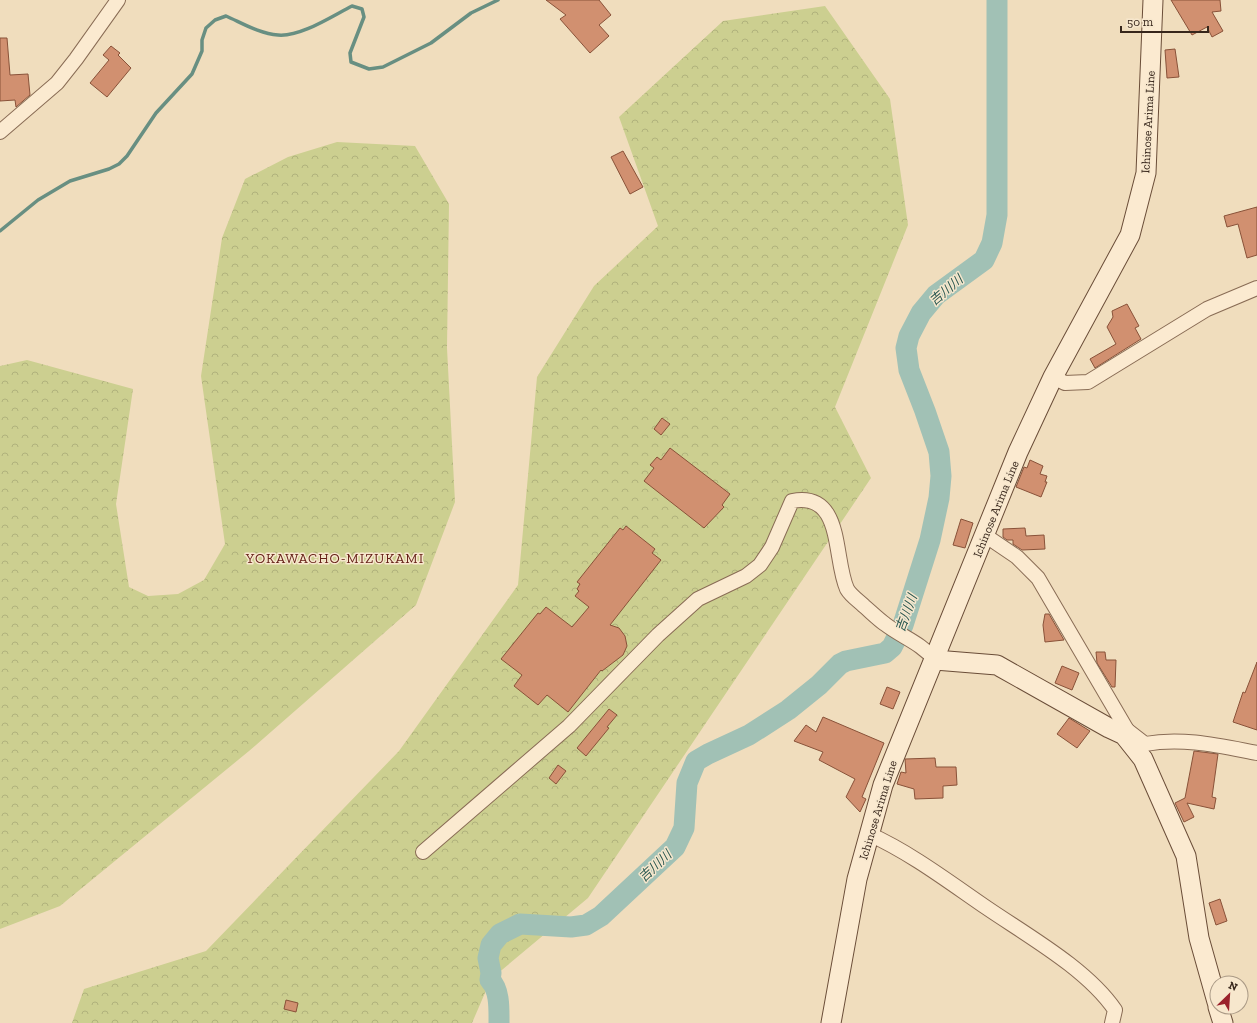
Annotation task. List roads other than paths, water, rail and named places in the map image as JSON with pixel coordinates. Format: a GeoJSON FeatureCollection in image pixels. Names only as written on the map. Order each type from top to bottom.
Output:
{"type":"FeatureCollection","features":[{"type":"Feature","properties":{"kind":"main road","name":"Ichinose Arima Line"},"geometry":{"type":"LineString","coordinates":[[831,1023],[848,918],[869,834],[883,785],[930,655],[986,536],[1018,452],[1053,377],[1130,235],[1139,206],[1146,173],[1149,136],[1153,0]]}},
{"type":"Feature","properties":{"kind":"main road"},"geometry":{"type":"LineString","coordinates":[[930,655],[997,665],[1109,728],[1126,733],[1142,759],[1186,856],[1199,938],[1209,975]]}},
{"type":"Feature","properties":{"kind":"street"},"geometry":{"type":"LineString","coordinates":[[0,132],[57,83],[118,0]]}},
{"type":"Feature","properties":{"kind":"street"},"geometry":{"type":"LineString","coordinates":[[1053,377],[1065,383],[1088,382],[1207,309],[1257,288]]}},
{"type":"Feature","properties":{"kind":"street"},"geometry":{"type":"LineString","coordinates":[[423,852],[569,726],[658,635],[698,599],[746,576],[760,566],[772,547],[792,501],[804,498],[817,504],[827,512],[833,523],[839,562],[847,589],[885,624],[930,655]]}},
{"type":"Feature","properties":{"kind":"street"},"geometry":{"type":"LineString","coordinates":[[986,536],[1017,557],[1038,578],[1126,733],[1145,744],[1164,741],[1182,741],[1257,753]]}},
{"type":"Feature","properties":{"kind":"street"},"geometry":{"type":"LineString","coordinates":[[869,834],[886,842],[918,862],[1048,950],[1087,980],[1106,997],[1115,1010],[1112,1023]]}},
{"type":"Feature","properties":{"kind":"waterway"},"geometry":{"type":"LineString","coordinates":[[0,231],[38,200],[70,181],[109,169],[119,164],[127,156],[156,113],[192,74],[202,51],[202,40],[206,28],[215,20],[226,16],[265,33],[287,35],[316,25],[352,6],[362,9],[364,17],[350,53],[351,62],[369,69],[383,67],[431,43],[471,13],[498,0]]}},
{"type":"Feature","properties":{"kind":"waterway","name":"吉川川"},"geometry":{"type":"LineString","coordinates":[[499,1023],[497,994],[496,989],[490,980],[491,973],[488,958],[491,945],[500,934],[520,924],[571,927],[586,925],[601,916],[675,847],[684,828],[687,783],[696,761],[749,735],[788,710],[819,685],[840,664],[846,661],[885,653],[892,647],[903,625],[930,540],[939,498],[941,476],[939,452],[909,370],[906,348],[909,336],[921,313],[936,295],[984,260],[992,243],[997,215],[997,0]]}},
{"type":"Feature","properties":{"kind":"district","name":"YOKAWACHO-MIZUKAMI"},"geometry":{"type":"Point","coordinates":[335,558]}}]}
